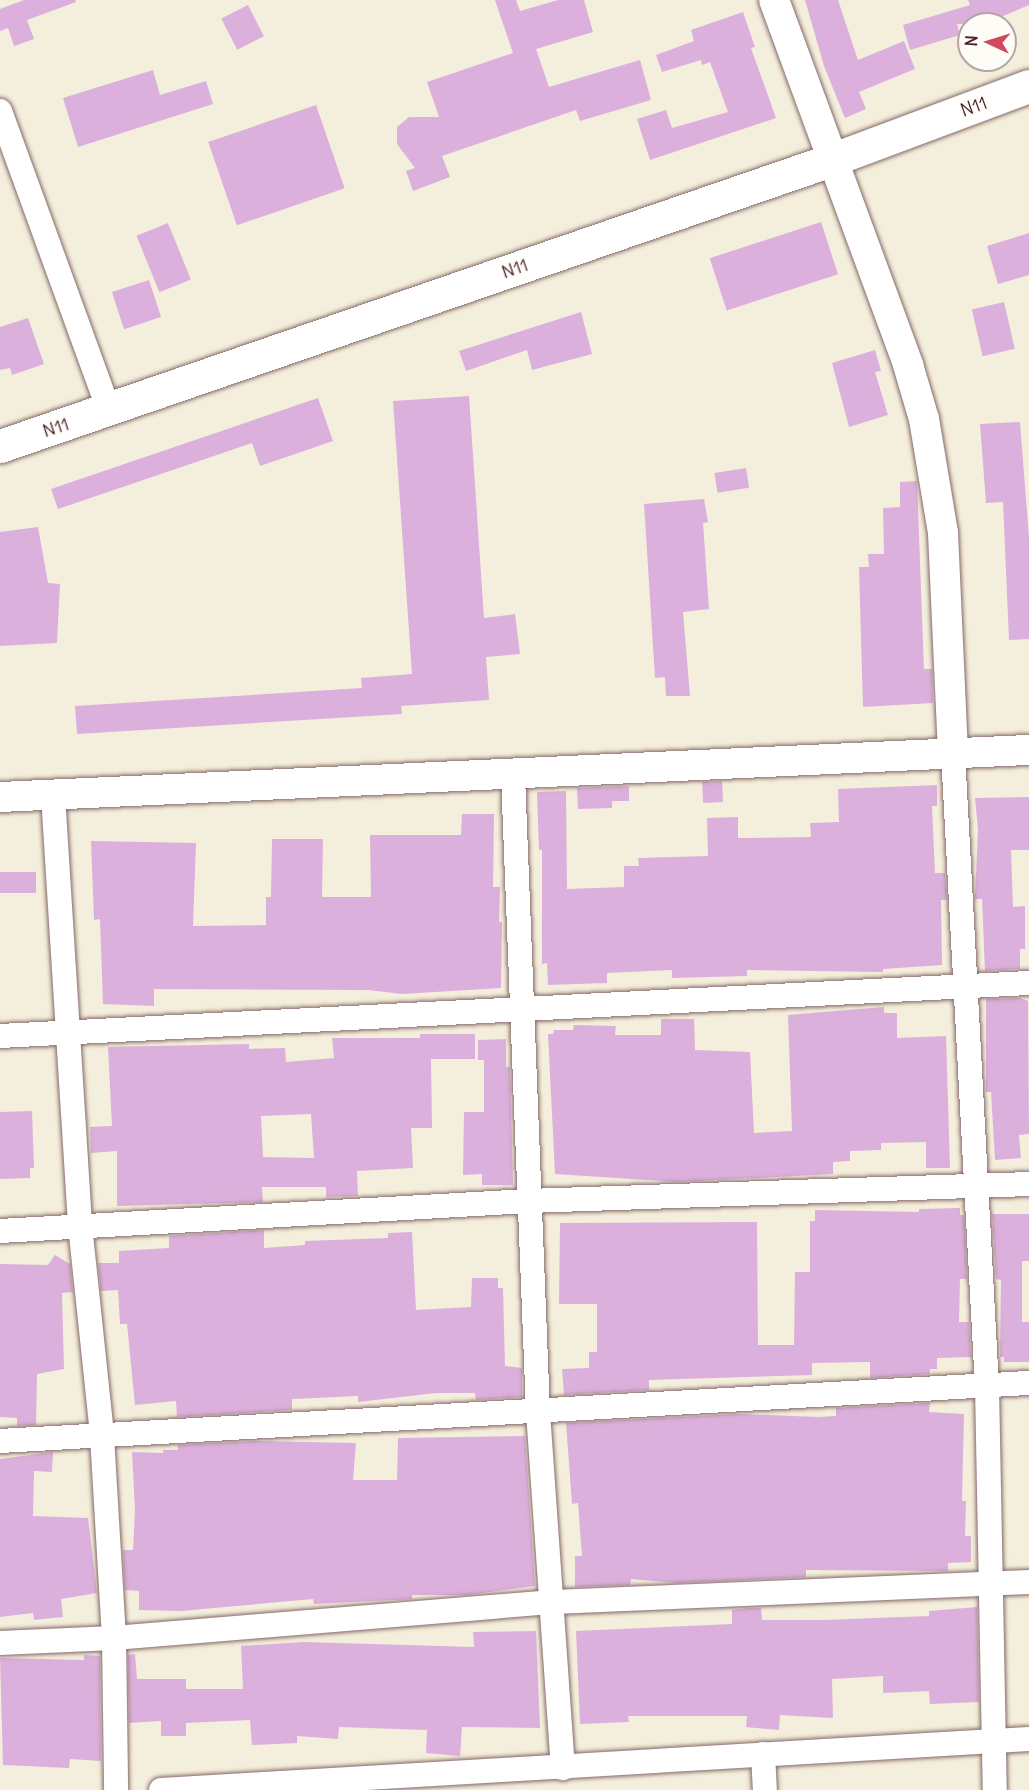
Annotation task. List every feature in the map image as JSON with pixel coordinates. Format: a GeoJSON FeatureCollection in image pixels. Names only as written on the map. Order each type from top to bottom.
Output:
{"type":"FeatureCollection","features":[{"type":"Feature","properties":{"kind":"main road","name":"N11"},"geometry":{"type":"LineString","coordinates":[[0,446],[831,160],[1029,86]]}},
{"type":"Feature","properties":{"kind":"street"},"geometry":{"type":"LineString","coordinates":[[774,0],[908,365],[924,419],[943,533],[987,1386],[994,1585],[995,1790]]}},
{"type":"Feature","properties":{"kind":"street"},"geometry":{"type":"LineString","coordinates":[[0,111],[110,410]]}},
{"type":"Feature","properties":{"kind":"street"},"geometry":{"type":"LineString","coordinates":[[0,797],[513,776],[1029,750]]}},
{"type":"Feature","properties":{"kind":"street"},"geometry":{"type":"LineString","coordinates":[[513,776],[524,1007],[528,1201],[538,1412],[554,1602],[552,1776]]}},
{"type":"Feature","properties":{"kind":"street"},"geometry":{"type":"LineString","coordinates":[[53,795],[80,1225],[102,1436],[114,1638],[116,1790]]}},
{"type":"Feature","properties":{"kind":"street"},"geometry":{"type":"LineString","coordinates":[[0,1036],[69,1034],[524,1007],[968,988],[1029,983]]}},
{"type":"Feature","properties":{"kind":"street"},"geometry":{"type":"LineString","coordinates":[[0,1231],[528,1201],[976,1188],[1029,1184]]}},
{"type":"Feature","properties":{"kind":"street"},"geometry":{"type":"LineString","coordinates":[[0,1441],[1029,1383]]}},
{"type":"Feature","properties":{"kind":"street"},"geometry":{"type":"LineString","coordinates":[[0,1643],[114,1638],[554,1602],[1029,1582]]}},
{"type":"Feature","properties":{"kind":"street"},"geometry":{"type":"LineString","coordinates":[[160,1790],[552,1776],[763,1754],[1029,1739]]}},
{"type":"Feature","properties":{"kind":"street"},"geometry":{"type":"LineString","coordinates":[[763,1754],[765,1790]]}},
{"type":"Feature","properties":{"kind":"building"},"geometry":{"type":"Polygon","coordinates":[[[24,0],[75,0],[76,2],[27,20],[34,39],[14,46],[8,28],[0,31],[0,9],[24,0]]]}},
{"type":"Feature","properties":{"kind":"building"},"geometry":{"type":"Polygon","coordinates":[[[495,0],[516,0],[520,11],[558,0],[584,0],[593,32],[536,49],[549,87],[640,60],[651,100],[580,121],[576,110],[442,156],[450,177],[413,191],[406,171],[415,168],[397,144],[397,127],[409,117],[439,117],[427,82],[513,53],[495,0]]]}},
{"type":"Feature","properties":{"kind":"building"},"geometry":{"type":"Polygon","coordinates":[[[805,0],[838,0],[858,60],[904,41],[915,69],[859,92],[866,109],[845,118],[824,66],[805,0]]]}},
{"type":"Feature","properties":{"kind":"building"},"geometry":{"type":"Polygon","coordinates":[[[968,0],[1029,0],[1029,5],[1012,12],[957,12],[957,36],[910,50],[903,25],[970,5],[968,0]]]}},
{"type":"Feature","properties":{"kind":"building"},"geometry":{"type":"Polygon","coordinates":[[[248,5],[264,36],[237,50],[221,19],[248,5]]]}},
{"type":"Feature","properties":{"kind":"building"},"geometry":{"type":"Polygon","coordinates":[[[743,12],[755,47],[751,48],[776,118],[650,160],[637,119],[666,110],[672,128],[728,112],[710,62],[702,65],[701,60],[662,72],[656,55],[694,41],[691,30],[743,12]]]}},
{"type":"Feature","properties":{"kind":"building"},"geometry":{"type":"Polygon","coordinates":[[[153,70],[160,95],[206,81],[213,104],[78,147],[63,98],[153,70]]]}},
{"type":"Feature","properties":{"kind":"building"},"geometry":{"type":"Polygon","coordinates":[[[316,105],[345,188],[237,225],[208,142],[316,105]]]}},
{"type":"Feature","properties":{"kind":"building"},"geometry":{"type":"Polygon","coordinates":[[[821,222],[838,274],[727,310],[710,258],[821,222]]]}},
{"type":"Feature","properties":{"kind":"building"},"geometry":{"type":"Polygon","coordinates":[[[168,223],[191,280],[159,292],[136,236],[168,223]]]}},
{"type":"Feature","properties":{"kind":"building"},"geometry":{"type":"Polygon","coordinates":[[[1029,233],[1029,275],[998,284],[987,246],[1029,233]]]}},
{"type":"Feature","properties":{"kind":"building"},"geometry":{"type":"Polygon","coordinates":[[[149,280],[161,317],[124,329],[112,292],[149,280]]]}},
{"type":"Feature","properties":{"kind":"building"},"geometry":{"type":"Polygon","coordinates":[[[1004,302],[1015,349],[983,356],[972,309],[1004,302]]]}},
{"type":"Feature","properties":{"kind":"building"},"geometry":{"type":"Polygon","coordinates":[[[581,312],[592,354],[532,370],[527,350],[466,371],[459,351],[581,312]]]}},
{"type":"Feature","properties":{"kind":"building"},"geometry":{"type":"Polygon","coordinates":[[[28,318],[44,364],[12,375],[10,368],[0,370],[0,327],[28,318]]]}},
{"type":"Feature","properties":{"kind":"building"},"geometry":{"type":"Polygon","coordinates":[[[875,350],[881,371],[875,372],[888,415],[849,427],[832,363],[875,350]]]}},
{"type":"Feature","properties":{"kind":"building"},"geometry":{"type":"Polygon","coordinates":[[[469,396],[484,618],[515,614],[520,654],[486,657],[489,700],[401,706],[402,714],[77,734],[75,706],[362,688],[361,678],[412,674],[393,401],[469,396]]]}},
{"type":"Feature","properties":{"kind":"building"},"geometry":{"type":"Polygon","coordinates":[[[318,398],[333,441],[260,466],[252,443],[58,509],[51,489],[318,398]]]}},
{"type":"Feature","properties":{"kind":"building"},"geometry":{"type":"Polygon","coordinates":[[[1020,422],[1029,538],[1029,639],[1009,640],[1003,502],[986,503],[980,424],[1020,422]]]}},
{"type":"Feature","properties":{"kind":"building"},"geometry":{"type":"Polygon","coordinates":[[[746,468],[749,488],[718,493],[714,473],[746,468]]]}},
{"type":"Feature","properties":{"kind":"building"},"geometry":{"type":"Polygon","coordinates":[[[917,481],[924,669],[932,669],[933,703],[863,707],[859,567],[869,567],[868,554],[884,554],[883,508],[900,507],[900,482],[917,481]]]}},
{"type":"Feature","properties":{"kind":"building"},"geometry":{"type":"Polygon","coordinates":[[[704,499],[708,522],[703,523],[709,609],[683,612],[690,696],[666,696],[665,677],[655,678],[644,504],[704,499]]]}},
{"type":"Feature","properties":{"kind":"building"},"geometry":{"type":"Polygon","coordinates":[[[38,527],[48,583],[60,584],[57,643],[0,646],[0,532],[38,527]]]}},
{"type":"Feature","properties":{"kind":"building"},"geometry":{"type":"Polygon","coordinates":[[[722,781],[723,802],[703,803],[702,782],[722,781]]]}},
{"type":"Feature","properties":{"kind":"building"},"geometry":{"type":"Polygon","coordinates":[[[937,785],[937,806],[932,806],[935,873],[945,873],[947,900],[941,900],[942,965],[883,969],[883,972],[747,970],[747,976],[672,978],[672,970],[607,973],[607,983],[548,985],[547,963],[542,964],[542,850],[539,850],[537,792],[566,791],[567,889],[624,887],[624,866],[639,866],[638,858],[708,856],[707,818],[738,817],[738,838],[811,837],[810,823],[839,822],[838,789],[937,785]]]}},
{"type":"Feature","properties":{"kind":"building"},"geometry":{"type":"Polygon","coordinates":[[[629,786],[629,801],[612,801],[612,808],[578,809],[577,788],[629,786]]]}},
{"type":"Feature","properties":{"kind":"building"},"geometry":{"type":"Polygon","coordinates":[[[1029,797],[1029,850],[1011,850],[1013,907],[1025,906],[1025,949],[1020,949],[1020,969],[985,971],[982,899],[975,899],[978,829],[975,798],[1029,797]]]}},
{"type":"Feature","properties":{"kind":"building"},"geometry":{"type":"Polygon","coordinates":[[[462,814],[494,814],[493,887],[500,887],[501,988],[402,994],[368,990],[154,989],[154,1006],[103,1004],[100,919],[94,920],[91,841],[196,843],[193,926],[266,925],[266,897],[271,897],[272,839],[323,839],[322,897],[371,897],[370,835],[461,835],[462,814]]]}},
{"type":"Feature","properties":{"kind":"building"},"geometry":{"type":"Polygon","coordinates":[[[0,872],[36,872],[36,893],[0,893],[0,872]]]}},
{"type":"Feature","properties":{"kind":"building"},"geometry":{"type":"Polygon","coordinates":[[[1020,998],[1028,1001],[1029,1134],[1019,1135],[1021,1158],[995,1160],[991,1092],[986,1092],[986,999],[1020,998]]]}},
{"type":"Feature","properties":{"kind":"building"},"geometry":{"type":"Polygon","coordinates":[[[884,1007],[884,1013],[897,1013],[897,1038],[946,1036],[950,1168],[926,1168],[926,1142],[881,1143],[881,1150],[850,1151],[850,1161],[833,1162],[833,1174],[678,1182],[555,1174],[548,1034],[553,1034],[554,1030],[573,1030],[574,1025],[616,1026],[615,1035],[661,1035],[661,1019],[694,1019],[695,1050],[750,1052],[754,1133],[792,1131],[788,1015],[884,1007]]]}},
{"type":"Feature","properties":{"kind":"building"},"geometry":{"type":"Polygon","coordinates":[[[420,1034],[475,1034],[475,1059],[431,1059],[432,1128],[411,1128],[413,1168],[357,1171],[358,1196],[326,1197],[326,1187],[262,1187],[263,1202],[117,1206],[117,1151],[91,1153],[90,1127],[112,1126],[108,1047],[249,1044],[249,1049],[285,1048],[286,1062],[334,1058],[332,1038],[420,1038],[420,1034]],[[311,1114],[261,1116],[263,1157],[314,1158],[311,1114]]]}},
{"type":"Feature","properties":{"kind":"building"},"geometry":{"type":"Polygon","coordinates":[[[506,1039],[506,1067],[510,1067],[513,1185],[482,1185],[482,1174],[463,1175],[464,1112],[484,1112],[484,1060],[478,1060],[478,1040],[506,1039]]]}},
{"type":"Feature","properties":{"kind":"building"},"geometry":{"type":"Polygon","coordinates":[[[32,1111],[34,1168],[30,1168],[30,1178],[0,1179],[0,1112],[32,1111]]]}},
{"type":"Feature","properties":{"kind":"building"},"geometry":{"type":"Polygon","coordinates":[[[960,1208],[960,1215],[964,1215],[967,1279],[960,1279],[959,1322],[969,1322],[971,1357],[937,1358],[937,1369],[930,1369],[930,1374],[870,1378],[870,1362],[812,1363],[812,1375],[649,1380],[649,1390],[564,1395],[562,1369],[589,1368],[589,1352],[597,1352],[597,1304],[559,1304],[560,1223],[757,1222],[758,1345],[794,1345],[795,1272],[810,1272],[810,1221],[815,1221],[815,1210],[919,1212],[919,1209],[960,1208]]]}},
{"type":"Feature","properties":{"kind":"building"},"geometry":{"type":"Polygon","coordinates":[[[992,1214],[1029,1214],[1029,1261],[1022,1261],[1022,1322],[1029,1322],[1029,1362],[1004,1362],[1004,1357],[1000,1357],[1001,1280],[996,1279],[992,1214]]]}},
{"type":"Feature","properties":{"kind":"building"},"geometry":{"type":"Polygon","coordinates":[[[264,1230],[264,1248],[305,1245],[305,1241],[388,1238],[388,1233],[412,1232],[416,1310],[471,1307],[472,1278],[498,1278],[498,1288],[503,1288],[505,1366],[522,1368],[522,1397],[476,1400],[475,1393],[436,1393],[358,1402],[358,1396],[292,1399],[292,1410],[177,1417],[176,1401],[135,1405],[127,1324],[120,1324],[118,1290],[101,1291],[98,1263],[119,1263],[119,1251],[169,1248],[169,1236],[264,1230]]]}},
{"type":"Feature","properties":{"kind":"building"},"geometry":{"type":"Polygon","coordinates":[[[55,1255],[70,1264],[73,1292],[62,1293],[64,1369],[37,1374],[36,1425],[17,1426],[17,1418],[0,1417],[0,1264],[48,1265],[55,1255]]]}},
{"type":"Feature","properties":{"kind":"building"},"geometry":{"type":"Polygon","coordinates":[[[930,1403],[929,1412],[964,1414],[962,1501],[966,1501],[965,1536],[971,1536],[971,1562],[948,1563],[948,1571],[806,1570],[806,1577],[677,1583],[631,1579],[630,1585],[575,1587],[575,1556],[582,1556],[578,1503],[572,1504],[566,1423],[739,1414],[818,1417],[836,1416],[836,1408],[930,1403]]]}},
{"type":"Feature","properties":{"kind":"building"},"geometry":{"type":"Polygon","coordinates":[[[525,1436],[535,1586],[467,1595],[412,1595],[412,1599],[314,1604],[313,1599],[181,1611],[139,1610],[139,1591],[125,1590],[123,1550],[133,1550],[135,1510],[132,1452],[163,1453],[163,1450],[178,1450],[178,1445],[255,1441],[356,1443],[353,1480],[397,1480],[398,1438],[525,1436]]]}},
{"type":"Feature","properties":{"kind":"building"},"geometry":{"type":"Polygon","coordinates":[[[53,1452],[52,1472],[34,1471],[33,1516],[88,1518],[97,1593],[61,1599],[63,1617],[34,1620],[33,1613],[0,1617],[0,1459],[53,1452]]]}},
{"type":"Feature","properties":{"kind":"building"},"geometry":{"type":"Polygon","coordinates":[[[977,1607],[979,1702],[930,1704],[929,1691],[883,1693],[883,1676],[832,1679],[833,1718],[780,1715],[779,1730],[746,1727],[747,1716],[628,1716],[629,1722],[580,1724],[576,1631],[732,1624],[732,1610],[749,1608],[761,1608],[762,1620],[824,1620],[929,1616],[929,1611],[977,1607]]]}},
{"type":"Feature","properties":{"kind":"building"},"geometry":{"type":"Polygon","coordinates":[[[536,1631],[540,1728],[462,1727],[460,1756],[426,1753],[427,1730],[339,1727],[338,1739],[297,1736],[297,1743],[252,1745],[250,1720],[186,1723],[186,1736],[161,1736],[161,1721],[129,1723],[128,1655],[135,1654],[137,1679],[186,1679],[186,1689],[243,1689],[241,1646],[304,1642],[474,1647],[473,1632],[536,1631]]]}},
{"type":"Feature","properties":{"kind":"building"},"geometry":{"type":"Polygon","coordinates":[[[84,1655],[100,1656],[101,1761],[70,1759],[69,1768],[3,1765],[0,1658],[84,1660],[84,1655]]]}}]}
